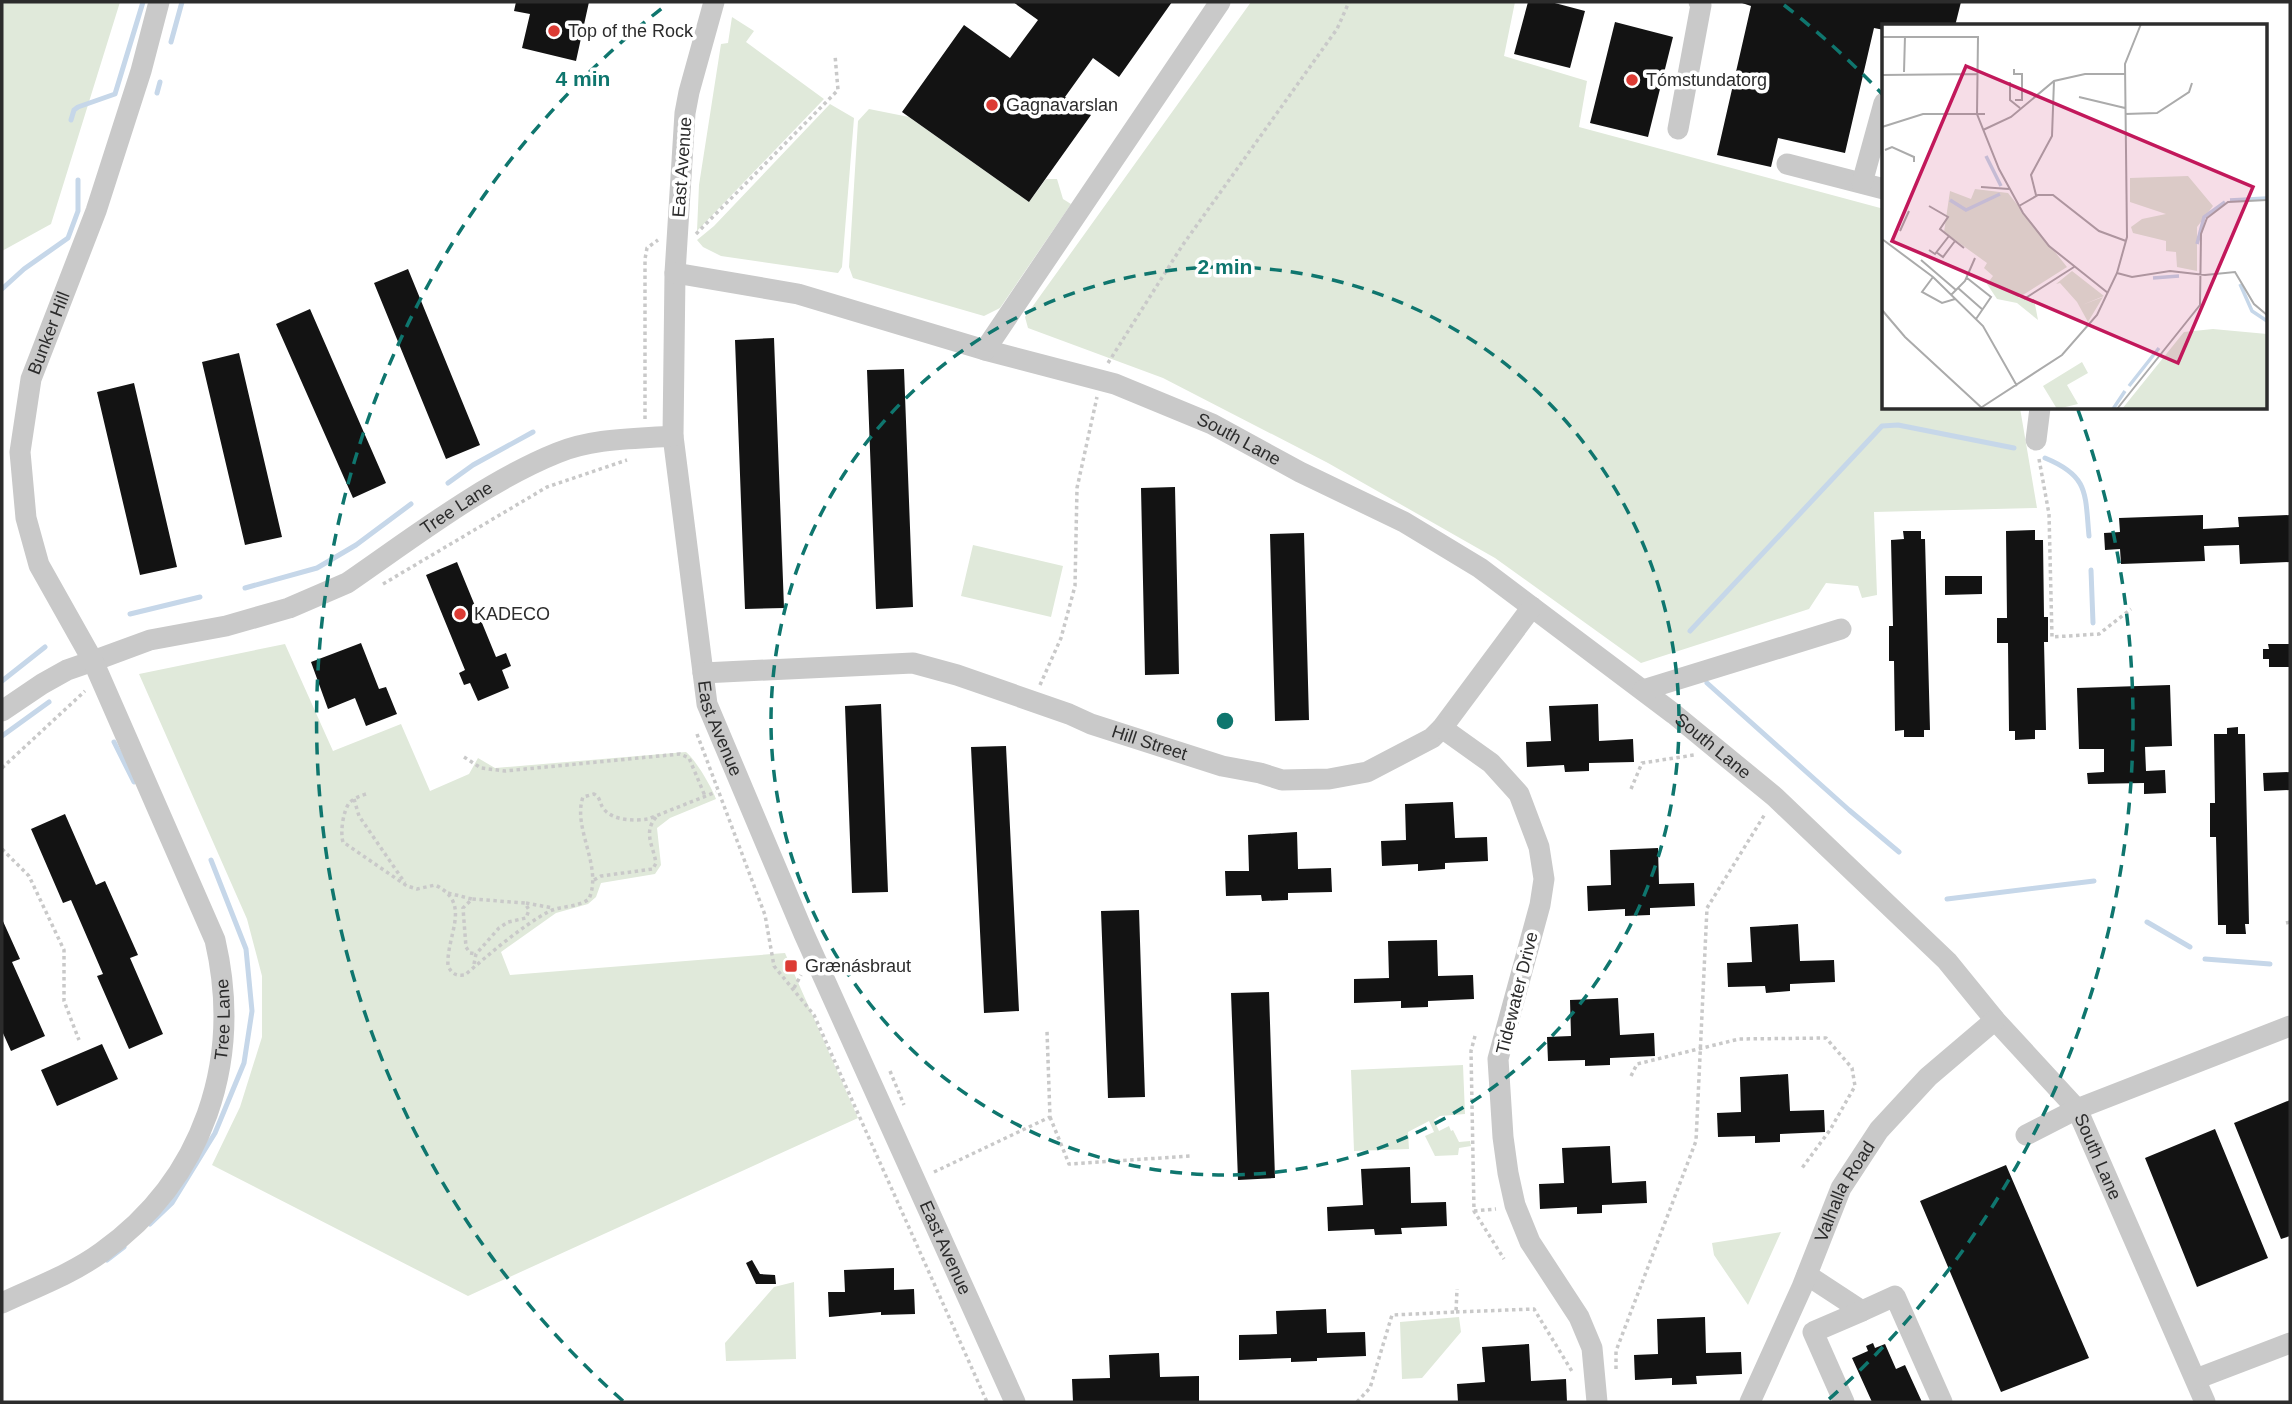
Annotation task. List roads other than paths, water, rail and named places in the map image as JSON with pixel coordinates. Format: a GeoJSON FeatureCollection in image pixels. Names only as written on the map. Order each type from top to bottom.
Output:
{"type":"FeatureCollection","features":[{"type":"Feature","properties":{"kind":"street","name":"Bunker Hill"},"geometry":{"type":"LineString","coordinates":[[97,669],[39,565],[26,518],[20,452],[31,379],[96,211],[141,71],[159,2]]}},
{"type":"Feature","properties":{"kind":"street","name":"East Avenue"},"geometry":{"type":"LineString","coordinates":[[714,2],[688,92],[675,273],[673,436],[707,704],[804,934],[1015,1402]]}},
{"type":"Feature","properties":{"kind":"street"},"geometry":{"type":"LineString","coordinates":[[985,350],[1220,2]]}},
{"type":"Feature","properties":{"kind":"street"},"geometry":{"type":"LineString","coordinates":[[1678,129],[1701,5],[1699,2]]}},
{"type":"Feature","properties":{"kind":"street"},"geometry":{"type":"LineString","coordinates":[[1861,183],[1882,110]]}},
{"type":"Feature","properties":{"kind":"street"},"geometry":{"type":"LineString","coordinates":[[1787,164],[1882,188]]}},
{"type":"Feature","properties":{"kind":"street","name":"South Lane"},"geometry":{"type":"LineString","coordinates":[[675,273],[797,294],[985,350],[1102,380],[1212,424],[1300,472],[1404,522],[1480,568],[1643,690],[1776,797],[1947,961],[1995,1020],[2077,1109],[2205,1402]]}},
{"type":"Feature","properties":{"kind":"street"},"geometry":{"type":"LineString","coordinates":[[2036,440],[2040,410]]}},
{"type":"Feature","properties":{"kind":"street","name":"Tree Lane"},"geometry":{"type":"LineString","coordinates":[[2,711],[67,670],[97,669],[150,640],[257,618],[310,600],[347,583],[510,475],[558,452],[604,441],[673,436]]}},
{"type":"Feature","properties":{"kind":"street","name":"Hill Street"},"geometry":{"type":"LineString","coordinates":[[703,673],[913,663],[957,675],[1091,724],[1222,766],[1282,780],[1329,779],[1367,772],[1432,738],[1532,607]]}},
{"type":"Feature","properties":{"kind":"street"},"geometry":{"type":"LineString","coordinates":[[1643,690],[1841,629]]}},
{"type":"Feature","properties":{"kind":"street","name":"Tree Lane"},"geometry":{"type":"LineString","coordinates":[[2,1303],[84,1264],[141,1220],[173,1182],[192,1150],[208,1115],[221,1067],[225,1022],[224,988],[215,940],[97,669]]}},
{"type":"Feature","properties":{"kind":"street","name":"Tidewater Drive"},"geometry":{"type":"LineString","coordinates":[[1442,728],[1491,763],[1519,794],[1539,847],[1544,879],[1540,905],[1498,1059],[1503,1137],[1515,1205],[1530,1242],[1579,1317],[1592,1348],[1597,1402]]}},
{"type":"Feature","properties":{"kind":"street","name":"Valhalla Road"},"geometry":{"type":"LineString","coordinates":[[1750,1402],[1807,1275],[1841,1188],[1880,1130],[1928,1077],[1995,1020]]}},
{"type":"Feature","properties":{"kind":"street"},"geometry":{"type":"LineString","coordinates":[[2026,1135],[2077,1109],[2290,1026]]}},
{"type":"Feature","properties":{"kind":"street"},"geometry":{"type":"LineString","coordinates":[[1807,1275],[1862,1311]]}},
{"type":"Feature","properties":{"kind":"street"},"geometry":{"type":"LineString","coordinates":[[1844,1402],[1813,1332],[1895,1296],[1942,1402]]}},
{"type":"Feature","properties":{"kind":"street"},"geometry":{"type":"LineString","coordinates":[[2196,1379],[2290,1343]]}},
{"type":"Feature","properties":{"kind":"waterway"},"geometry":{"type":"LineString","coordinates":[[71,120],[78,107],[115,94],[143,2]]}},
{"type":"Feature","properties":{"kind":"waterway"},"geometry":{"type":"LineString","coordinates":[[171,42],[182,2]]}},
{"type":"Feature","properties":{"kind":"waterway"},"geometry":{"type":"LineString","coordinates":[[157,93],[160,82]]}},
{"type":"Feature","properties":{"kind":"waterway"},"geometry":{"type":"LineString","coordinates":[[2,289],[24,269],[68,238],[78,211],[78,180]]}},
{"type":"Feature","properties":{"kind":"waterway"},"geometry":{"type":"LineString","coordinates":[[1690,631],[1882,426],[1898,425],[2014,448]]}},
{"type":"Feature","properties":{"kind":"waterway"},"geometry":{"type":"LineString","coordinates":[[448,483],[473,465],[533,432]]}},
{"type":"Feature","properties":{"kind":"waterway"},"geometry":{"type":"LineString","coordinates":[[2045,458],[2077,479],[2085,497],[2089,536]]}},
{"type":"Feature","properties":{"kind":"waterway"},"geometry":{"type":"LineString","coordinates":[[245,588],[317,568],[356,545],[411,504]]}},
{"type":"Feature","properties":{"kind":"waterway"},"geometry":{"type":"LineString","coordinates":[[2091,570],[2093,623]]}},
{"type":"Feature","properties":{"kind":"waterway"},"geometry":{"type":"LineString","coordinates":[[130,614],[200,597]]}},
{"type":"Feature","properties":{"kind":"waterway"},"geometry":{"type":"LineString","coordinates":[[2,681],[45,647]]}},
{"type":"Feature","properties":{"kind":"waterway"},"geometry":{"type":"LineString","coordinates":[[1707,683],[1899,852]]}},
{"type":"Feature","properties":{"kind":"waterway"},"geometry":{"type":"LineString","coordinates":[[2,736],[49,702]]}},
{"type":"Feature","properties":{"kind":"waterway"},"geometry":{"type":"LineString","coordinates":[[114,742],[134,782]]}},
{"type":"Feature","properties":{"kind":"waterway"},"geometry":{"type":"LineString","coordinates":[[150,1224],[172,1203],[215,1133],[244,1063],[252,1011],[246,949],[211,860]]}},
{"type":"Feature","properties":{"kind":"waterway"},"geometry":{"type":"LineString","coordinates":[[1947,899],[2094,881]]}},
{"type":"Feature","properties":{"kind":"waterway"},"geometry":{"type":"LineString","coordinates":[[2147,922],[2190,947]]}},
{"type":"Feature","properties":{"kind":"waterway"},"geometry":{"type":"LineString","coordinates":[[2205,959],[2270,964]]}},
{"type":"Feature","properties":{"kind":"waterway"},"geometry":{"type":"LineString","coordinates":[[107,1260],[124,1247]]}},
{"type":"Feature","properties":{"kind":"place","name":"Top of the Rock"},"geometry":{"type":"Point","coordinates":[554,31]}},
{"type":"Feature","properties":{"kind":"place","name":"Tómstundatorg"},"geometry":{"type":"Point","coordinates":[1632,80]}},
{"type":"Feature","properties":{"kind":"place","name":"Gagnavarslan"},"geometry":{"type":"Point","coordinates":[992,105]}},
{"type":"Feature","properties":{"kind":"place","name":"KADECO"},"geometry":{"type":"Point","coordinates":[460,614]}},
{"type":"Feature","properties":{"kind":"place","name":"Grænásbraut"},"geometry":{"type":"Point","coordinates":[791,966]}}]}
